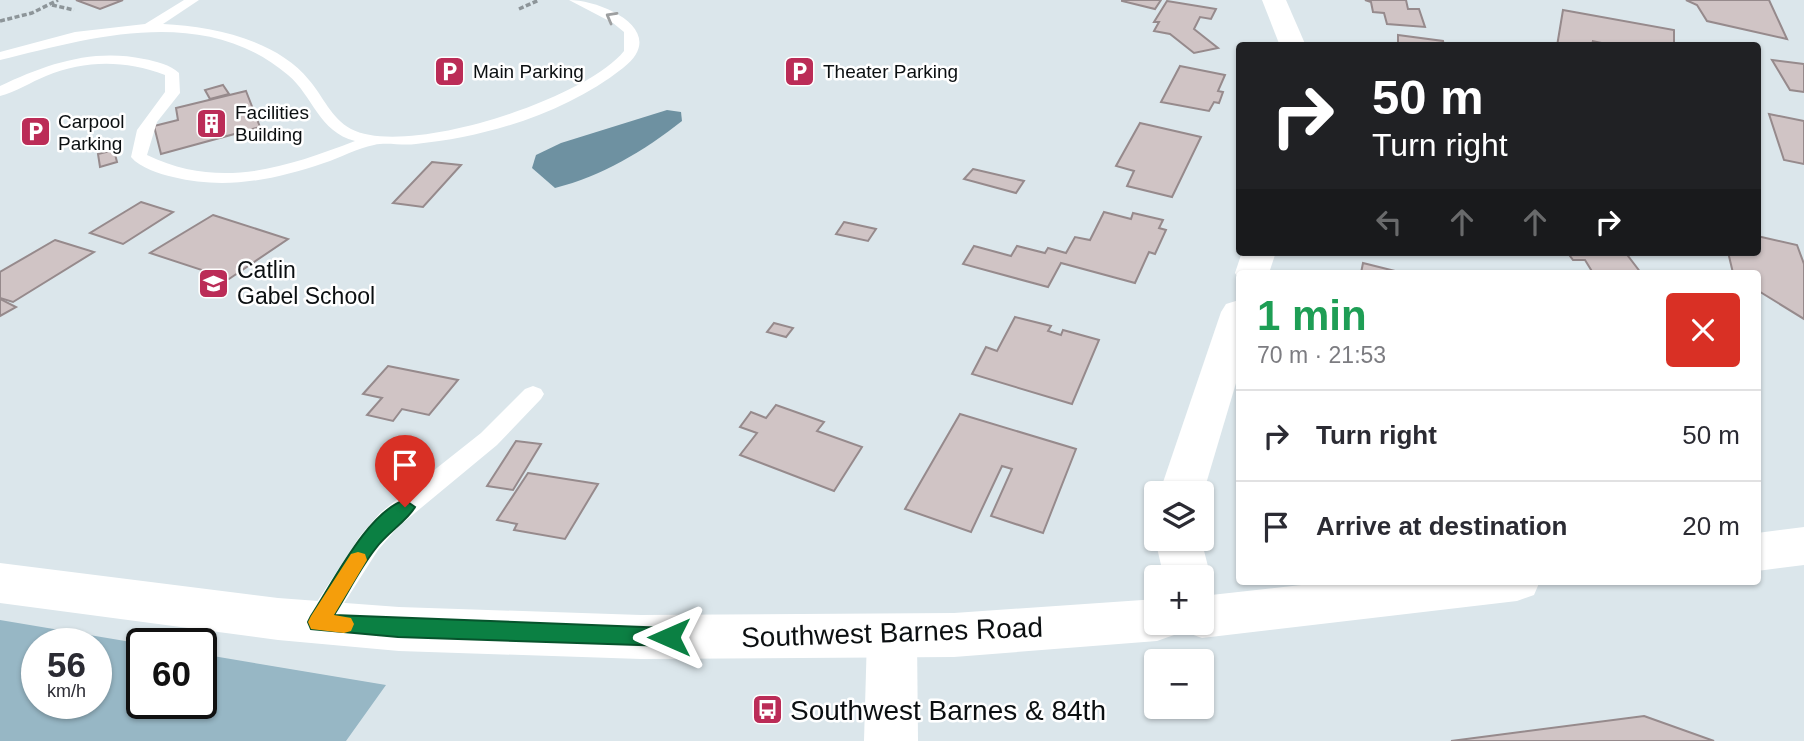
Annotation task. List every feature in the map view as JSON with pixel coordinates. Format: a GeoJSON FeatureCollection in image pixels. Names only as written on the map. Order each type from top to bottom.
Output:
{"type":"FeatureCollection","features":[{"type":"Feature","properties":{"kind":"main road"},"geometry":{"type":"LineString","coordinates":[[1274,0],[1291,42]]}},
{"type":"Feature","properties":{"kind":"main road"},"geometry":{"type":"LineString","coordinates":[[1185,481],[1236,321]]}},
{"type":"Feature","properties":{"kind":"main road"},"geometry":{"type":"LineString","coordinates":[[1761,551],[1804,546]]}},
{"type":"Feature","properties":{"kind":"main road","name":"Southwest Barnes Road"},"geometry":{"type":"LineString","coordinates":[[0,583],[318,622],[398,629],[641,637],[892,637],[1144,621]]}},
{"type":"Feature","properties":{"kind":"main road"},"geometry":{"type":"LineString","coordinates":[[1214,615],[1481,585]]}},
{"type":"Feature","properties":{"kind":"main road"},"geometry":{"type":"LineString","coordinates":[[891,741],[892,637]]}},
{"type":"Feature","properties":{"kind":"lane"},"geometry":{"type":"LineString","coordinates":[[147,28],[193,0]]}},
{"type":"Feature","properties":{"kind":"lane"},"geometry":{"type":"LineString","coordinates":[[0,56],[75,36],[147,28],[203,32],[255,49],[298,75],[335,127],[355,136],[375,139],[460,132],[537,109],[598,80],[626,58],[633,47],[631,31],[618,20],[575,0]]}},
{"type":"Feature","properties":{"kind":"lane"},"geometry":{"type":"LineString","coordinates":[[0,92],[38,73],[76,61],[116,59],[150,63],[172,74],[173,93],[150,117],[140,138],[139,157],[159,170],[216,182],[274,172],[375,139]]}},
{"type":"Feature","properties":{"kind":"lane"},"geometry":{"type":"LineString","coordinates":[[318,622],[369,543],[388,520],[464,461],[533,394]]}},
{"type":"Feature","properties":{"kind":"path"},"geometry":{"type":"LineString","coordinates":[[0,21],[32,13],[58,0]]}},
{"type":"Feature","properties":{"kind":"path"},"geometry":{"type":"LineString","coordinates":[[519,9],[539,0]]}},
{"type":"Feature","properties":{"kind":"shaded area"},"geometry":{"type":"Polygon","coordinates":[[[667,110],[681,112],[682,121],[638,152],[589,177],[555,188],[532,168],[536,155],[561,143],[667,110]]]}},
{"type":"Feature","properties":{"kind":"shaded area"},"geometry":{"type":"Polygon","coordinates":[[[0,620],[48,628],[21,628],[21,719],[112,719],[112,639],[126,641],[126,719],[217,719],[217,657],[386,685],[346,741],[0,741],[0,620]]]}},
{"type":"Feature","properties":{"kind":"building"},"geometry":{"type":"Polygon","coordinates":[[[76,0],[123,0],[100,9],[76,0]]]}},
{"type":"Feature","properties":{"kind":"building"},"geometry":{"type":"Polygon","coordinates":[[[1122,0],[1161,0],[1155,9],[1122,1],[1122,0]]]}},
{"type":"Feature","properties":{"kind":"building"},"geometry":{"type":"Polygon","coordinates":[[[1365,0],[1406,0],[1408,9],[1419,9],[1425,27],[1387,24],[1384,13],[1373,12],[1371,2],[1365,0]]]}},
{"type":"Feature","properties":{"kind":"building"},"geometry":{"type":"Polygon","coordinates":[[[1686,0],[1769,0],[1787,39],[1707,21],[1697,5],[1686,0]]]}},
{"type":"Feature","properties":{"kind":"building"},"geometry":{"type":"Polygon","coordinates":[[[1167,1],[1216,9],[1211,19],[1200,17],[1194,29],[1218,48],[1194,53],[1170,34],[1154,31],[1159,22],[1154,22],[1167,1]]]}},
{"type":"Feature","properties":{"kind":"building"},"geometry":{"type":"Polygon","coordinates":[[[1563,10],[1674,30],[1674,42],[1558,42],[1563,10]]]}},
{"type":"Feature","properties":{"kind":"building"},"geometry":{"type":"Polygon","coordinates":[[[1398,35],[1443,42],[1398,42],[1398,35]]]}},
{"type":"Feature","properties":{"kind":"building"},"geometry":{"type":"Polygon","coordinates":[[[1772,60],[1804,64],[1804,92],[1790,90],[1772,60]]]}},
{"type":"Feature","properties":{"kind":"building"},"geometry":{"type":"Polygon","coordinates":[[[1180,66],[1225,75],[1218,91],[1223,92],[1219,103],[1214,102],[1209,111],[1161,102],[1180,66]]]}},
{"type":"Feature","properties":{"kind":"building"},"geometry":{"type":"Polygon","coordinates":[[[223,85],[229,94],[210,99],[205,90],[223,85]]]}},
{"type":"Feature","properties":{"kind":"building","name":"Facilities Building"},"geometry":{"type":"Polygon","coordinates":[[[246,91],[260,127],[161,154],[154,126],[178,120],[176,108],[246,91]]]}},
{"type":"Feature","properties":{"kind":"building"},"geometry":{"type":"Polygon","coordinates":[[[1769,114],[1804,121],[1804,164],[1784,160],[1769,114]]]}},
{"type":"Feature","properties":{"kind":"building"},"geometry":{"type":"Polygon","coordinates":[[[1140,123],[1201,137],[1172,197],[1127,186],[1134,171],[1116,166],[1140,123]]]}},
{"type":"Feature","properties":{"kind":"building"},"geometry":{"type":"Polygon","coordinates":[[[114,150],[117,162],[100,167],[98,154],[114,150]]]}},
{"type":"Feature","properties":{"kind":"building"},"geometry":{"type":"Polygon","coordinates":[[[432,162],[461,165],[423,207],[393,203],[432,162]]]}},
{"type":"Feature","properties":{"kind":"building"},"geometry":{"type":"Polygon","coordinates":[[[973,169],[1024,181],[1016,193],[964,179],[973,169]]]}},
{"type":"Feature","properties":{"kind":"building"},"geometry":{"type":"Polygon","coordinates":[[[141,202],[173,212],[123,244],[90,233],[141,202]]]}},
{"type":"Feature","properties":{"kind":"building"},"geometry":{"type":"Polygon","coordinates":[[[1104,212],[1131,219],[1133,213],[1163,220],[1159,228],[1166,230],[1155,254],[1149,252],[1135,283],[1061,263],[1048,287],[963,264],[974,246],[1011,256],[1017,246],[1045,253],[1048,248],[1066,253],[1075,237],[1090,240],[1104,212]]]}},
{"type":"Feature","properties":{"kind":"building"},"geometry":{"type":"Polygon","coordinates":[[[213,215],[288,239],[229,279],[150,253],[213,215]]]}},
{"type":"Feature","properties":{"kind":"building"},"geometry":{"type":"Polygon","coordinates":[[[844,222],[876,229],[868,241],[836,234],[844,222]]]}},
{"type":"Feature","properties":{"kind":"building"},"geometry":{"type":"Polygon","coordinates":[[[1761,237],[1797,245],[1804,264],[1804,319],[1761,292],[1761,270],[1732,270],[1729,256],[1761,256],[1761,237]]]}},
{"type":"Feature","properties":{"kind":"building"},"geometry":{"type":"Polygon","coordinates":[[[55,240],[94,252],[13,302],[0,298],[0,272],[55,240]]]}},
{"type":"Feature","properties":{"kind":"building"},"geometry":{"type":"Polygon","coordinates":[[[1570,256],[1628,256],[1639,270],[1591,270],[1585,260],[1573,260],[1570,256]]]}},
{"type":"Feature","properties":{"kind":"building"},"geometry":{"type":"Polygon","coordinates":[[[1363,263],[1391,270],[1362,270],[1363,263]]]}},
{"type":"Feature","properties":{"kind":"building"},"geometry":{"type":"Polygon","coordinates":[[[0,299],[16,307],[0,316],[0,299]]]}},
{"type":"Feature","properties":{"kind":"building"},"geometry":{"type":"Polygon","coordinates":[[[1015,317],[1051,326],[1048,331],[1061,335],[1063,330],[1099,340],[1072,404],[972,374],[986,347],[997,351],[1015,317]]]}},
{"type":"Feature","properties":{"kind":"building"},"geometry":{"type":"Polygon","coordinates":[[[774,323],[793,328],[786,337],[767,332],[774,323]]]}},
{"type":"Feature","properties":{"kind":"building"},"geometry":{"type":"Polygon","coordinates":[[[388,366],[458,380],[429,415],[402,409],[393,421],[367,415],[382,398],[363,394],[388,366]]]}},
{"type":"Feature","properties":{"kind":"building"},"geometry":{"type":"Polygon","coordinates":[[[776,405],[824,422],[817,431],[862,447],[834,491],[740,455],[757,433],[740,427],[751,412],[766,418],[776,405]]]}},
{"type":"Feature","properties":{"kind":"building"},"geometry":{"type":"Polygon","coordinates":[[[960,414],[1076,449],[1043,533],[991,516],[1012,469],[1002,466],[971,532],[905,509],[960,414]]]}},
{"type":"Feature","properties":{"kind":"building"},"geometry":{"type":"Polygon","coordinates":[[[516,441],[541,444],[513,490],[487,486],[516,441]]]}},
{"type":"Feature","properties":{"kind":"building"},"geometry":{"type":"Polygon","coordinates":[[[528,473],[598,484],[565,539],[514,530],[517,524],[497,520],[528,473]]]}},
{"type":"Feature","properties":{"kind":"building"},"geometry":{"type":"Polygon","coordinates":[[[1644,716],[1714,741],[1451,741],[1644,716]]]}},
{"type":"Feature","properties":{"kind":"slow traffic"},"geometry":{"type":"LineString","coordinates":[[344,624],[318,622],[358,560]]}},
{"type":"Feature","properties":{"kind":"place","name":"Main Parking"},"geometry":{"type":"Point","coordinates":[450,71]}},
{"type":"Feature","properties":{"kind":"place","name":"Theater Parking"},"geometry":{"type":"Point","coordinates":[800,71]}},
{"type":"Feature","properties":{"kind":"place","name":"Facilities Building"},"geometry":{"type":"Point","coordinates":[212,123]}},
{"type":"Feature","properties":{"kind":"place","name":"Carpool Parking"},"geometry":{"type":"Point","coordinates":[35,132]}},
{"type":"Feature","properties":{"kind":"place","name":"Catlin Gabel School"},"geometry":{"type":"Point","coordinates":[214,283]}},
{"type":"Feature","properties":{"kind":"place","name":"Southwest Barnes & 84th"},"geometry":{"type":"Point","coordinates":[767,710]}},
{"type":"Feature","properties":{"kind":"route"},"geometry":{"type":"LineString","coordinates":[[405,507],[388,520],[369,543],[318,622],[398,629],[669,637]]}}]}
